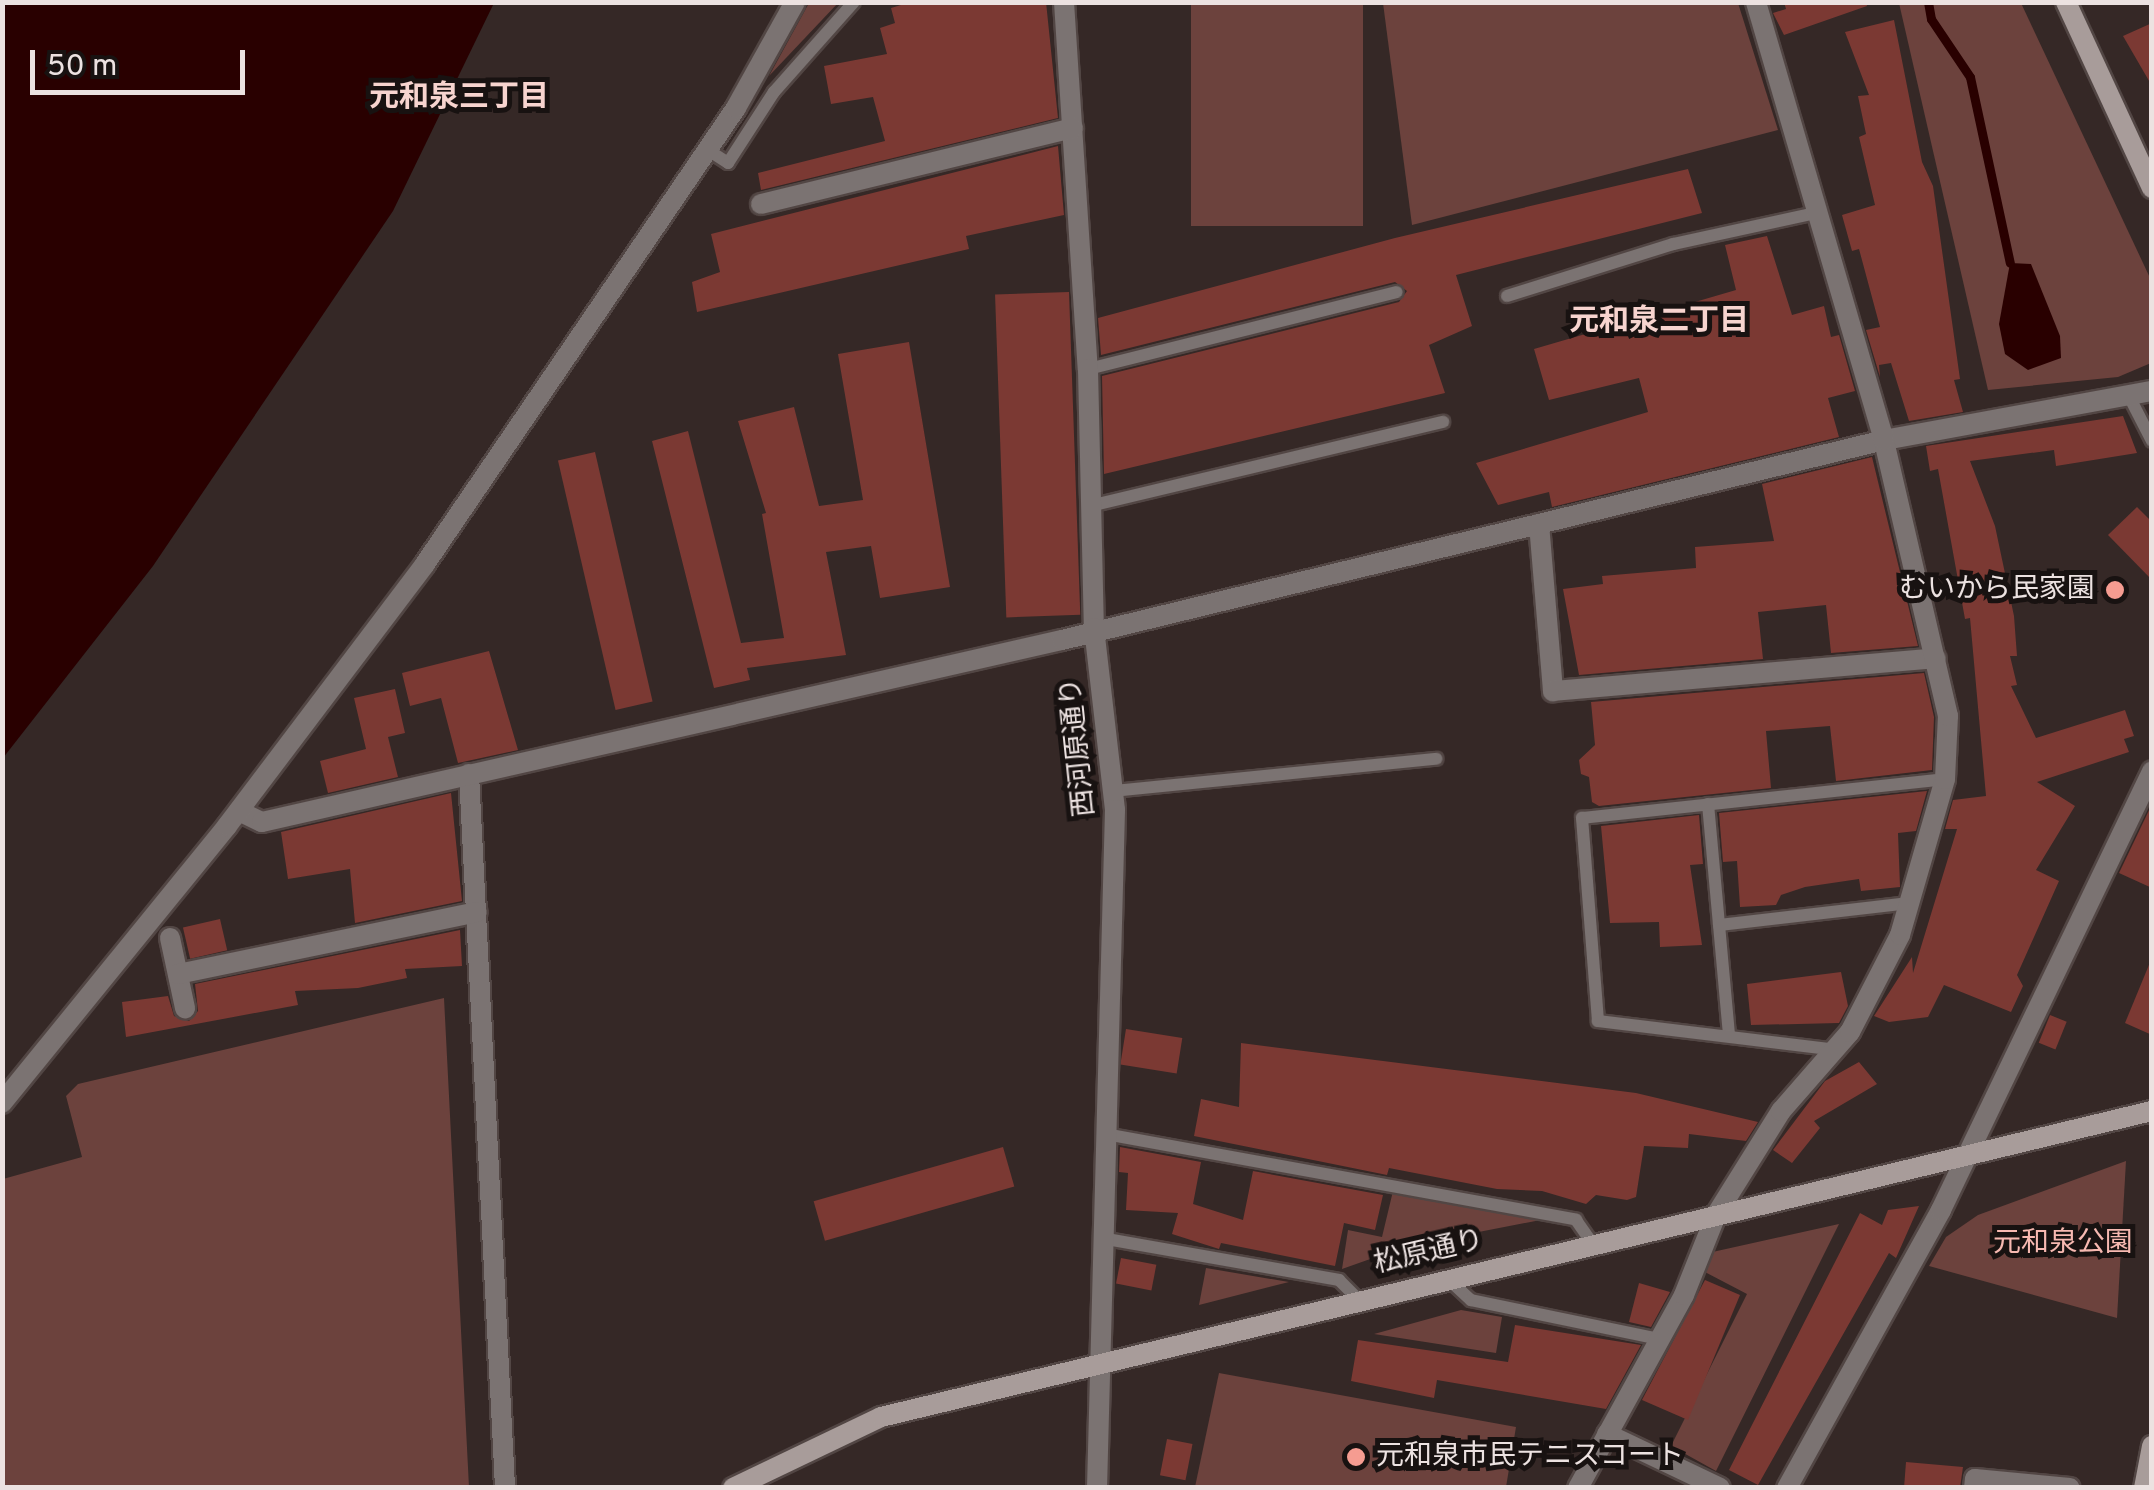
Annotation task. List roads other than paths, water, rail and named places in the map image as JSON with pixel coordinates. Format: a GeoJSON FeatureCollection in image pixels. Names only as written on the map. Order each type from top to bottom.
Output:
{"type":"FeatureCollection","features":[{"type":"Feature","properties":{"kind":"main road"},"geometry":{"type":"LineString","coordinates":[[2066,2],[2152,188]]}},
{"type":"Feature","properties":{"kind":"main road","name":"松原通り"},"geometry":{"type":"LineString","coordinates":[[733,1488],[882,1417],[1357,1298],[2152,1111]]}},
{"type":"Feature","properties":{"kind":"main road"},"geometry":{"type":"LineString","coordinates":[[2144,1488],[2152,1446]]}},
{"type":"Feature","properties":{"kind":"street"},"geometry":{"type":"LineString","coordinates":[[2,1103],[239,811],[426,564],[708,150],[795,2]]}},
{"type":"Feature","properties":{"kind":"street","name":"西河原通り"},"geometry":{"type":"LineString","coordinates":[[1064,2],[1088,369],[1094,628],[1113,791],[1097,1488]]}},
{"type":"Feature","properties":{"kind":"street"},"geometry":{"type":"LineString","coordinates":[[1578,1488],[1660,1339],[1716,1215],[1828,1049],[1850,1032],[1910,904],[1945,779],[1948,716],[1884,440],[1756,2]]}},
{"type":"Feature","properties":{"kind":"street"},"geometry":{"type":"LineString","coordinates":[[761,204],[1074,128]]}},
{"type":"Feature","properties":{"kind":"street"},"geometry":{"type":"LineString","coordinates":[[239,811],[262,822],[1884,440],[2152,392]]}},
{"type":"Feature","properties":{"kind":"street"},"geometry":{"type":"LineString","coordinates":[[1539,524],[1553,691],[1936,658]]}},
{"type":"Feature","properties":{"kind":"street"},"geometry":{"type":"LineString","coordinates":[[1787,1488],[1941,1210],[1963,1156],[2151,773]]}},
{"type":"Feature","properties":{"kind":"street"},"geometry":{"type":"LineString","coordinates":[[470,774],[505,1488]]}},
{"type":"Feature","properties":{"kind":"street"},"geometry":{"type":"LineString","coordinates":[[178,974],[477,912]]}},
{"type":"Feature","properties":{"kind":"street"},"geometry":{"type":"LineString","coordinates":[[170,938],[185,1008]]}},
{"type":"Feature","properties":{"kind":"street"},"geometry":{"type":"LineString","coordinates":[[1607,1434],[1720,1488]]}},
{"type":"Feature","properties":{"kind":"street"},"geometry":{"type":"LineString","coordinates":[[1974,1488],[1975,1480],[2070,1488]]}},
{"type":"Feature","properties":{"kind":"lane"},"geometry":{"type":"LineString","coordinates":[[708,150],[728,162],[774,92],[854,2]]}},
{"type":"Feature","properties":{"kind":"lane"},"geometry":{"type":"LineString","coordinates":[[1507,296],[1673,244],[1820,212]]}},
{"type":"Feature","properties":{"kind":"lane"},"geometry":{"type":"LineString","coordinates":[[1088,369],[1397,292]]}},
{"type":"Feature","properties":{"kind":"lane"},"geometry":{"type":"LineString","coordinates":[[2130,398],[2152,441]]}},
{"type":"Feature","properties":{"kind":"lane"},"geometry":{"type":"LineString","coordinates":[[1094,504],[1443,422]]}},
{"type":"Feature","properties":{"kind":"lane"},"geometry":{"type":"LineString","coordinates":[[1113,791],[1436,759]]}},
{"type":"Feature","properties":{"kind":"lane"},"geometry":{"type":"LineString","coordinates":[[1828,1049],[1729,1033],[1598,1022],[1582,818],[1945,779]]}},
{"type":"Feature","properties":{"kind":"lane"},"geometry":{"type":"LineString","coordinates":[[1708,804],[1729,1033]]}},
{"type":"Feature","properties":{"kind":"lane"},"geometry":{"type":"LineString","coordinates":[[1718,924],[1910,904]]}},
{"type":"Feature","properties":{"kind":"lane"},"geometry":{"type":"LineString","coordinates":[[1105,1134],[1576,1220],[1592,1242]]}},
{"type":"Feature","properties":{"kind":"lane"},"geometry":{"type":"LineString","coordinates":[[1100,1238],[1339,1280],[1357,1298]]}},
{"type":"Feature","properties":{"kind":"lane"},"geometry":{"type":"LineString","coordinates":[[1446,1277],[1471,1300],[1660,1339]]}},
{"type":"Feature","properties":{"kind":"waterway"},"geometry":{"type":"LineString","coordinates":[[1928,2],[1931,19],[1970,77],[2010,263]]}},
{"type":"Feature","properties":{"kind":"place","name":"むいから民家園"},"geometry":{"type":"Point","coordinates":[2115,590]}},
{"type":"Feature","properties":{"kind":"place","name":"元和泉市民テニスコート"},"geometry":{"type":"Point","coordinates":[1356,1457]}},
{"type":"Feature","properties":{"kind":"district","name":"元和泉三丁目"},"geometry":{"type":"Point","coordinates":[459,99]}},
{"type":"Feature","properties":{"kind":"district","name":"元和泉二丁目"},"geometry":{"type":"Point","coordinates":[1659,323]}},
{"type":"Feature","properties":{"kind":"park label","name":"元和泉公園"},"geometry":{"type":"Point","coordinates":[2063,1244]}}]}
